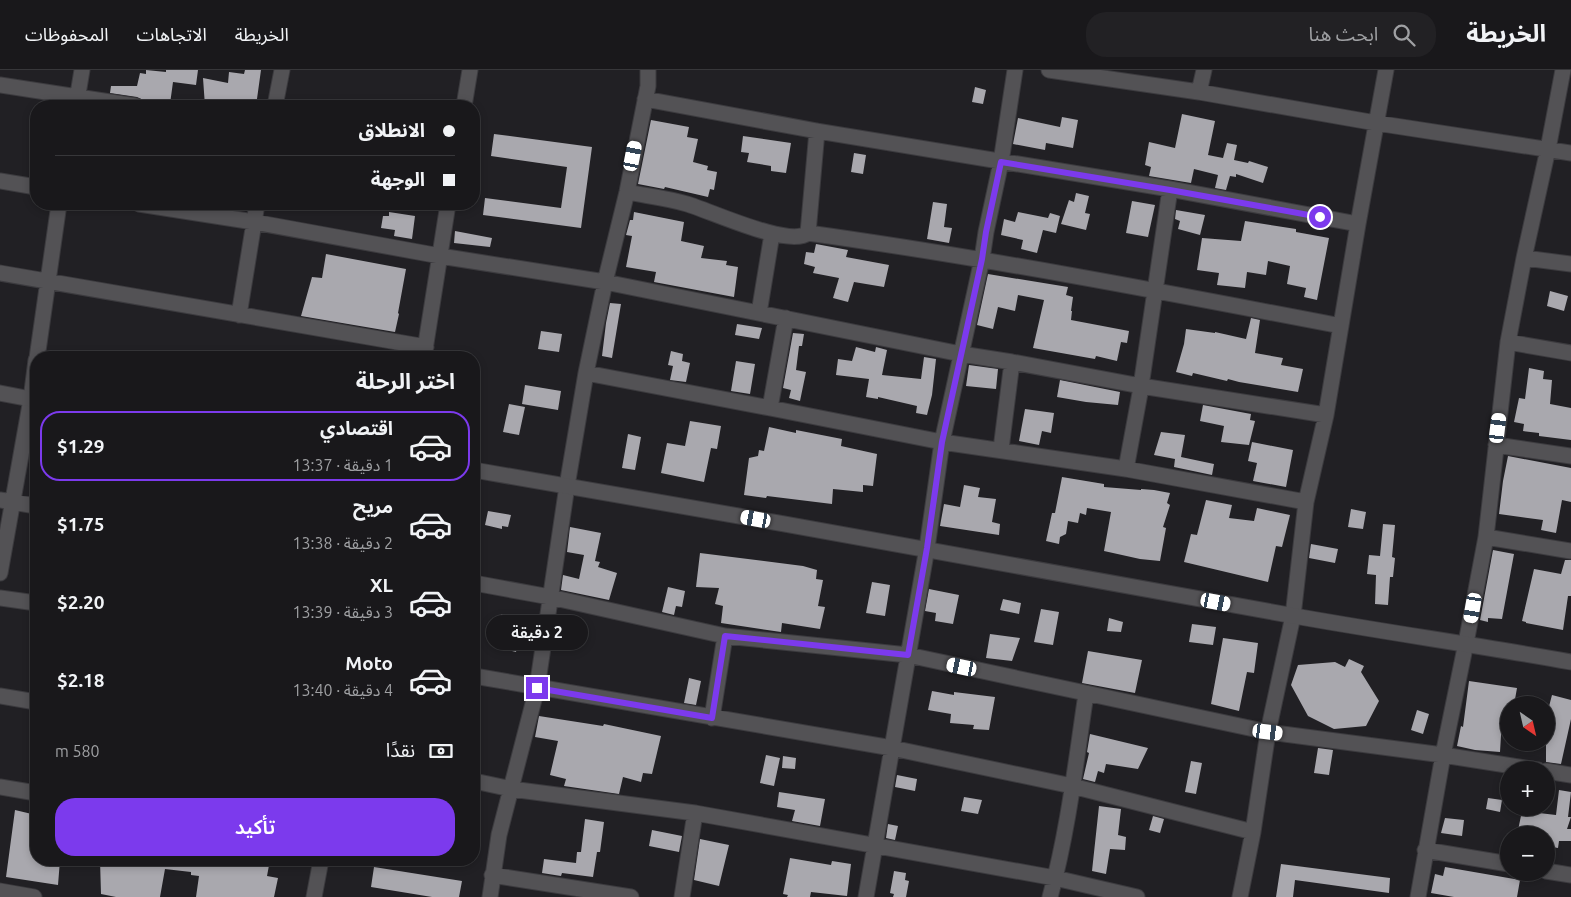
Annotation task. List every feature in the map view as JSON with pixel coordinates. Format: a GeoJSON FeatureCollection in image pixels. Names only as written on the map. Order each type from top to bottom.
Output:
{"type":"FeatureCollection","features":[{"type":"Feature","properties":{"kind":"street"},"geometry":{"type":"LineString","coordinates":[[77,100],[82,70]]}},
{"type":"Feature","properties":{"kind":"street"},"geometry":{"type":"LineString","coordinates":[[276,100],[282,70]]}},
{"type":"Feature","properties":{"kind":"street"},"geometry":{"type":"LineString","coordinates":[[465,100],[470,70]]}},
{"type":"Feature","properties":{"kind":"street"},"geometry":{"type":"LineString","coordinates":[[490,897],[499,835],[537,688],[586,373],[605,282],[627,192],[648,86],[648,70]]}},
{"type":"Feature","properties":{"kind":"street"},"geometry":{"type":"LineString","coordinates":[[866,897],[927,548],[942,442],[982,259],[1001,162],[1015,70]]}},
{"type":"Feature","properties":{"kind":"street"},"geometry":{"type":"LineString","coordinates":[[1049,70],[1199,92],[1376,123],[1571,153]]}},
{"type":"Feature","properties":{"kind":"street"},"geometry":{"type":"LineString","coordinates":[[1199,92],[1204,70]]}},
{"type":"Feature","properties":{"kind":"street"},"geometry":{"type":"LineString","coordinates":[[1240,897],[1253,832],[1268,732],[1293,616],[1306,502],[1326,415],[1386,70]]}},
{"type":"Feature","properties":{"kind":"street"},"geometry":{"type":"LineString","coordinates":[[1418,897],[1442,755],[1486,537],[1508,342],[1563,70]]}},
{"type":"Feature","properties":{"kind":"street"},"geometry":{"type":"LineString","coordinates":[[0,85],[68,100]]}},
{"type":"Feature","properties":{"kind":"street"},"geometry":{"type":"LineString","coordinates":[[645,99],[817,131],[1170,190],[1358,224]]}},
{"type":"Feature","properties":{"kind":"street"},"geometry":{"type":"LineString","coordinates":[[808,233],[817,131]]}},
{"type":"Feature","properties":{"kind":"street"},"geometry":{"type":"LineString","coordinates":[[0,181],[30,186]]}},
{"type":"Feature","properties":{"kind":"street"},"geometry":{"type":"LineString","coordinates":[[1126,469],[1141,386],[1170,190]]}},
{"type":"Feature","properties":{"kind":"street"},"geometry":{"type":"LineString","coordinates":[[627,192],[686,204],[772,234],[794,237],[808,233],[982,259],[1342,326]]}},
{"type":"Feature","properties":{"kind":"street"},"geometry":{"type":"LineString","coordinates":[[37,351],[58,210]]}},
{"type":"Feature","properties":{"kind":"street"},"geometry":{"type":"LineString","coordinates":[[177,210],[440,256],[605,282],[960,354],[1141,386],[1326,415]]}},
{"type":"Feature","properties":{"kind":"street"},"geometry":{"type":"LineString","coordinates":[[239,315],[256,210]]}},
{"type":"Feature","properties":{"kind":"street"},"geometry":{"type":"LineString","coordinates":[[424,351],[447,210]]}},
{"type":"Feature","properties":{"kind":"street"},"geometry":{"type":"LineString","coordinates":[[759,313],[772,234]]}},
{"type":"Feature","properties":{"kind":"street"},"geometry":{"type":"LineString","coordinates":[[1524,258],[1571,264]]}},
{"type":"Feature","properties":{"kind":"street"},"geometry":{"type":"LineString","coordinates":[[0,273],[239,315],[419,351]]}},
{"type":"Feature","properties":{"kind":"street"},"geometry":{"type":"LineString","coordinates":[[770,408],[786,318]]}},
{"type":"Feature","properties":{"kind":"street"},"geometry":{"type":"LineString","coordinates":[[1508,342],[1571,353]]}},
{"type":"Feature","properties":{"kind":"street"},"geometry":{"type":"LineString","coordinates":[[1001,449],[1012,362]]}},
{"type":"Feature","properties":{"kind":"street"},"geometry":{"type":"LineString","coordinates":[[586,373],[942,442],[1001,449],[1126,469],[1306,502]]}},
{"type":"Feature","properties":{"kind":"street"},"geometry":{"type":"LineString","coordinates":[[0,393],[30,398]]}},
{"type":"Feature","properties":{"kind":"street"},"geometry":{"type":"LineString","coordinates":[[0,573],[7,502],[30,414]]}},
{"type":"Feature","properties":{"kind":"street"},"geometry":{"type":"LineString","coordinates":[[1496,445],[1571,456]]}},
{"type":"Feature","properties":{"kind":"street"},"geometry":{"type":"LineString","coordinates":[[480,471],[927,548],[1293,616],[1466,643],[1571,662]]}},
{"type":"Feature","properties":{"kind":"street"},"geometry":{"type":"LineString","coordinates":[[7,502],[30,505]]}},
{"type":"Feature","properties":{"kind":"street"},"geometry":{"type":"LineString","coordinates":[[1486,537],[1571,552]]}},
{"type":"Feature","properties":{"kind":"street"},"geometry":{"type":"LineString","coordinates":[[480,584],[550,597],[725,636],[908,655],[1268,732],[1500,764]]}},
{"type":"Feature","properties":{"kind":"street"},"geometry":{"type":"LineString","coordinates":[[0,598],[30,603]]}},
{"type":"Feature","properties":{"kind":"street"},"geometry":{"type":"LineString","coordinates":[[712,718],[725,636]]}},
{"type":"Feature","properties":{"kind":"street"},"geometry":{"type":"LineString","coordinates":[[480,677],[892,748],[1072,786],[1253,832]]}},
{"type":"Feature","properties":{"kind":"street"},"geometry":{"type":"LineString","coordinates":[[1050,897],[1072,786],[1086,694]]}},
{"type":"Feature","properties":{"kind":"street"},"geometry":{"type":"LineString","coordinates":[[0,696],[30,701]]}},
{"type":"Feature","properties":{"kind":"street"},"geometry":{"type":"LineString","coordinates":[[1555,772],[1571,775]]}},
{"type":"Feature","properties":{"kind":"street"},"geometry":{"type":"LineString","coordinates":[[480,782],[511,789],[695,812],[1055,878],[1137,897]]}},
{"type":"Feature","properties":{"kind":"street"},"geometry":{"type":"LineString","coordinates":[[0,787],[30,793]]}},
{"type":"Feature","properties":{"kind":"street"},"geometry":{"type":"LineString","coordinates":[[682,897],[695,812]]}},
{"type":"Feature","properties":{"kind":"street"},"geometry":{"type":"LineString","coordinates":[[1425,850],[1500,862]]}},
{"type":"Feature","properties":{"kind":"street"},"geometry":{"type":"LineString","coordinates":[[314,897],[320,866]]}},
{"type":"Feature","properties":{"kind":"street"},"geometry":{"type":"LineString","coordinates":[[1555,872],[1571,875]]}},
{"type":"Feature","properties":{"kind":"street"},"geometry":{"type":"LineString","coordinates":[[492,876],[631,897]]}},
{"type":"Feature","properties":{"kind":"street"},"geometry":{"type":"LineString","coordinates":[[0,891],[34,897]]}},
{"type":"Feature","properties":{"kind":"building"},"geometry":{"type":"Polygon","coordinates":[[[146,70],[166,72],[166,70],[198,70],[196,85],[173,82],[171,100],[143,100],[137,97],[110,93],[111,86],[137,86],[140,73],[146,74],[146,70]]]}},
{"type":"Feature","properties":{"kind":"building"},"geometry":{"type":"Polygon","coordinates":[[[245,70],[261,70],[257,100],[205,100],[203,78],[228,83],[229,72],[244,74],[245,70]]]}},
{"type":"Feature","properties":{"kind":"building"},"geometry":{"type":"Polygon","coordinates":[[[975,87],[986,90],[983,104],[972,102],[975,87]]]}},
{"type":"Feature","properties":{"kind":"building"},"geometry":{"type":"Polygon","coordinates":[[[1182,114],[1215,121],[1208,155],[1223,158],[1227,143],[1237,145],[1234,160],[1248,163],[1249,161],[1268,167],[1263,183],[1236,174],[1236,177],[1230,176],[1226,190],[1215,188],[1218,175],[1194,169],[1191,183],[1149,176],[1151,167],[1145,165],[1149,142],[1175,148],[1182,114]]]}},
{"type":"Feature","properties":{"kind":"building"},"geometry":{"type":"Polygon","coordinates":[[[1062,117],[1078,120],[1073,148],[1046,143],[1045,150],[1013,144],[1018,118],[1060,127],[1062,117]]]}},
{"type":"Feature","properties":{"kind":"building"},"geometry":{"type":"Polygon","coordinates":[[[651,120],[689,127],[687,137],[698,139],[693,162],[708,166],[707,170],[717,172],[714,190],[710,189],[708,197],[665,187],[664,189],[638,184],[651,120]]]}},
{"type":"Feature","properties":{"kind":"building"},"geometry":{"type":"Polygon","coordinates":[[[494,134],[592,147],[581,228],[483,215],[485,198],[561,208],[567,167],[491,156],[494,134]]]}},
{"type":"Feature","properties":{"kind":"building"},"geometry":{"type":"Polygon","coordinates":[[[743,136],[791,143],[786,173],[771,171],[771,166],[747,162],[749,153],[741,152],[743,136]]]}},
{"type":"Feature","properties":{"kind":"building"},"geometry":{"type":"Polygon","coordinates":[[[854,153],[866,155],[863,174],[851,172],[854,153]]]}},
{"type":"Feature","properties":{"kind":"building"},"geometry":{"type":"Polygon","coordinates":[[[1076,193],[1089,196],[1085,213],[1090,214],[1086,230],[1061,224],[1069,200],[1074,202],[1076,193]]]}},
{"type":"Feature","properties":{"kind":"building"},"geometry":{"type":"Polygon","coordinates":[[[1132,201],[1155,205],[1148,237],[1126,233],[1132,201]]]}},
{"type":"Feature","properties":{"kind":"building"},"geometry":{"type":"Polygon","coordinates":[[[933,202],[947,204],[944,227],[952,228],[949,243],[927,239],[933,202]]]}},
{"type":"Feature","properties":{"kind":"building"},"geometry":{"type":"Polygon","coordinates":[[[1176,210],[1205,215],[1200,235],[1178,229],[1180,221],[1175,219],[1176,210]]]}},
{"type":"Feature","properties":{"kind":"building"},"geometry":{"type":"Polygon","coordinates":[[[389,212],[415,216],[412,239],[394,236],[395,230],[381,228],[383,216],[389,216],[389,212]]]}},
{"type":"Feature","properties":{"kind":"building"},"geometry":{"type":"Polygon","coordinates":[[[634,212],[684,222],[681,241],[704,246],[701,258],[727,261],[726,265],[738,267],[734,297],[654,282],[656,272],[626,267],[632,236],[626,235],[630,220],[633,220],[634,212]]]}},
{"type":"Feature","properties":{"kind":"building"},"geometry":{"type":"Polygon","coordinates":[[[1018,212],[1048,218],[1050,213],[1060,216],[1056,233],[1043,230],[1037,253],[1021,249],[1023,240],[1001,235],[1004,219],[1015,222],[1018,212]]]}},
{"type":"Feature","properties":{"kind":"building"},"geometry":{"type":"Polygon","coordinates":[[[1245,221],[1296,229],[1296,232],[1329,238],[1317,300],[1304,297],[1306,288],[1287,284],[1290,266],[1268,261],[1266,275],[1247,272],[1245,288],[1217,285],[1219,273],[1197,270],[1202,238],[1241,241],[1245,221]]]}},
{"type":"Feature","properties":{"kind":"building"},"geometry":{"type":"Polygon","coordinates":[[[455,231],[492,238],[490,247],[454,243],[455,231]]]}},
{"type":"Feature","properties":{"kind":"building"},"geometry":{"type":"Polygon","coordinates":[[[816,244],[848,250],[846,257],[889,265],[884,287],[854,282],[848,302],[833,298],[839,278],[813,273],[815,267],[804,264],[806,252],[814,253],[816,244]]]}},
{"type":"Feature","properties":{"kind":"building"},"geometry":{"type":"Polygon","coordinates":[[[326,254],[406,269],[395,332],[301,316],[312,277],[322,278],[326,254]]]}},
{"type":"Feature","properties":{"kind":"building"},"geometry":{"type":"Polygon","coordinates":[[[988,274],[1068,287],[1066,295],[1073,297],[1071,320],[1129,331],[1127,343],[1121,342],[1117,361],[1096,356],[1095,359],[1033,348],[1044,300],[1018,295],[1015,311],[998,307],[993,329],[977,325],[988,274]]]}},
{"type":"Feature","properties":{"kind":"building"},"geometry":{"type":"Polygon","coordinates":[[[1550,291],[1568,296],[1564,311],[1547,306],[1550,291]]]}},
{"type":"Feature","properties":{"kind":"building"},"geometry":{"type":"Polygon","coordinates":[[[610,303],[621,304],[612,358],[602,356],[610,303]]]}},
{"type":"Feature","properties":{"kind":"building"},"geometry":{"type":"Polygon","coordinates":[[[1251,318],[1260,320],[1255,353],[1283,358],[1281,365],[1303,369],[1298,392],[1228,379],[1227,381],[1193,373],[1192,376],[1176,372],[1186,329],[1215,332],[1246,339],[1251,318]]]}},
{"type":"Feature","properties":{"kind":"building"},"geometry":{"type":"Polygon","coordinates":[[[737,324],[762,328],[759,339],[735,335],[737,324]]]}},
{"type":"Feature","properties":{"kind":"building"},"geometry":{"type":"Polygon","coordinates":[[[541,331],[562,334],[559,352],[538,349],[541,331]]]}},
{"type":"Feature","properties":{"kind":"building"},"geometry":{"type":"Polygon","coordinates":[[[793,333],[804,334],[802,346],[799,346],[796,370],[806,372],[800,401],[789,398],[791,390],[783,388],[793,333]]]}},
{"type":"Feature","properties":{"kind":"building"},"geometry":{"type":"Polygon","coordinates":[[[856,347],[875,352],[876,347],[887,350],[882,375],[921,379],[924,357],[936,359],[932,395],[927,415],[916,413],[917,406],[878,397],[878,399],[866,397],[869,379],[836,375],[838,359],[852,361],[856,347]]]}},
{"type":"Feature","properties":{"kind":"building"},"geometry":{"type":"Polygon","coordinates":[[[671,351],[683,354],[682,361],[690,363],[686,382],[670,380],[673,366],[668,365],[671,351]]]}},
{"type":"Feature","properties":{"kind":"building"},"geometry":{"type":"Polygon","coordinates":[[[736,361],[755,364],[750,394],[731,391],[736,361]]]}},
{"type":"Feature","properties":{"kind":"building"},"geometry":{"type":"Polygon","coordinates":[[[969,365],[998,369],[996,389],[966,386],[969,365]]]}},
{"type":"Feature","properties":{"kind":"building"},"geometry":{"type":"Polygon","coordinates":[[[1529,368],[1544,371],[1543,379],[1552,380],[1550,404],[1571,408],[1571,440],[1539,436],[1539,433],[1523,431],[1524,424],[1514,422],[1519,398],[1525,399],[1529,368]]]}},
{"type":"Feature","properties":{"kind":"building"},"geometry":{"type":"Polygon","coordinates":[[[1060,380],[1120,392],[1118,405],[1057,397],[1060,380]]]}},
{"type":"Feature","properties":{"kind":"building"},"geometry":{"type":"Polygon","coordinates":[[[525,385],[561,391],[558,410],[522,404],[525,385]]]}},
{"type":"Feature","properties":{"kind":"building"},"geometry":{"type":"Polygon","coordinates":[[[509,404],[525,407],[519,435],[503,432],[509,404]]]}},
{"type":"Feature","properties":{"kind":"building"},"geometry":{"type":"Polygon","coordinates":[[[1203,405],[1251,414],[1250,420],[1255,421],[1249,445],[1221,442],[1224,426],[1200,421],[1203,405]]]}},
{"type":"Feature","properties":{"kind":"building"},"geometry":{"type":"Polygon","coordinates":[[[1025,409],[1054,413],[1051,433],[1042,431],[1039,445],[1019,441],[1025,409]]]}},
{"type":"Feature","properties":{"kind":"building"},"geometry":{"type":"Polygon","coordinates":[[[690,421],[721,426],[717,449],[711,448],[704,482],[661,473],[667,443],[685,446],[690,421]]]}},
{"type":"Feature","properties":{"kind":"building"},"geometry":{"type":"Polygon","coordinates":[[[769,427],[796,433],[796,430],[842,439],[841,446],[877,454],[873,486],[863,485],[863,492],[833,489],[832,504],[744,495],[749,458],[758,456],[759,450],[764,451],[769,427]]]}},
{"type":"Feature","properties":{"kind":"building"},"geometry":{"type":"Polygon","coordinates":[[[1161,432],[1185,435],[1181,457],[1214,464],[1212,475],[1174,467],[1175,459],[1154,455],[1161,432]]]}},
{"type":"Feature","properties":{"kind":"building"},"geometry":{"type":"Polygon","coordinates":[[[628,434],[641,437],[635,470],[622,468],[628,434]]]}},
{"type":"Feature","properties":{"kind":"building"},"geometry":{"type":"Polygon","coordinates":[[[1252,442],[1293,450],[1286,487],[1253,481],[1257,463],[1248,461],[1252,442]]]}},
{"type":"Feature","properties":{"kind":"building"},"geometry":{"type":"Polygon","coordinates":[[[1508,456],[1571,468],[1571,502],[1562,500],[1556,533],[1541,530],[1543,520],[1499,514],[1508,456]]]}},
{"type":"Feature","properties":{"kind":"building"},"geometry":{"type":"Polygon","coordinates":[[[1062,477],[1104,484],[1104,487],[1154,490],[1170,493],[1167,503],[1170,505],[1163,527],[1166,528],[1160,561],[1140,559],[1104,551],[1111,512],[1087,508],[1086,515],[1080,513],[1078,523],[1068,521],[1066,534],[1060,537],[1059,544],[1046,541],[1052,513],[1055,513],[1062,477]]]}},
{"type":"Feature","properties":{"kind":"building"},"geometry":{"type":"Polygon","coordinates":[[[964,485],[980,488],[978,497],[996,499],[992,522],[1000,524],[999,535],[940,526],[944,504],[960,507],[964,485]]]}},
{"type":"Feature","properties":{"kind":"building"},"geometry":{"type":"Polygon","coordinates":[[[1206,500],[1232,505],[1229,518],[1254,521],[1257,508],[1290,515],[1282,547],[1276,546],[1268,582],[1184,562],[1191,534],[1197,535],[1206,500]]]}},
{"type":"Feature","properties":{"kind":"building"},"geometry":{"type":"Polygon","coordinates":[[[1351,509],[1366,512],[1363,529],[1348,527],[1351,509]]]}},
{"type":"Feature","properties":{"kind":"building"},"geometry":{"type":"Polygon","coordinates":[[[488,511],[511,515],[508,527],[502,526],[502,529],[485,525],[488,511]]]}},
{"type":"Feature","properties":{"kind":"building"},"geometry":{"type":"Polygon","coordinates":[[[1383,524],[1395,525],[1392,557],[1395,558],[1393,577],[1390,577],[1388,605],[1375,604],[1376,575],[1367,574],[1369,555],[1380,556],[1383,524]]]}},
{"type":"Feature","properties":{"kind":"building"},"geometry":{"type":"Polygon","coordinates":[[[570,527],[601,533],[595,561],[600,562],[598,567],[617,573],[609,600],[561,590],[563,575],[579,579],[584,555],[567,552],[570,527]]]}},
{"type":"Feature","properties":{"kind":"building"},"geometry":{"type":"Polygon","coordinates":[[[1311,544],[1338,549],[1335,563],[1309,558],[1311,544]]]}},
{"type":"Feature","properties":{"kind":"building"},"geometry":{"type":"Polygon","coordinates":[[[1493,550],[1514,554],[1502,619],[1488,618],[1488,622],[1480,620],[1493,550]]]}},
{"type":"Feature","properties":{"kind":"building"},"geometry":{"type":"Polygon","coordinates":[[[700,553],[803,566],[817,570],[816,579],[823,580],[818,606],[825,607],[820,629],[782,623],[781,632],[721,623],[723,606],[715,604],[719,588],[696,587],[700,553]]]}},
{"type":"Feature","properties":{"kind":"building"},"geometry":{"type":"Polygon","coordinates":[[[1565,560],[1571,560],[1571,596],[1568,596],[1563,630],[1522,621],[1534,569],[1561,574],[1565,560]]]}},
{"type":"Feature","properties":{"kind":"building"},"geometry":{"type":"Polygon","coordinates":[[[872,582],[890,585],[885,616],[866,613],[872,582]]]}},
{"type":"Feature","properties":{"kind":"building"},"geometry":{"type":"Polygon","coordinates":[[[668,587],[685,591],[682,607],[676,606],[674,615],[662,612],[668,587]]]}},
{"type":"Feature","properties":{"kind":"building"},"geometry":{"type":"Polygon","coordinates":[[[929,589],[959,595],[953,624],[935,621],[936,613],[925,611],[929,589]]]}},
{"type":"Feature","properties":{"kind":"building"},"geometry":{"type":"Polygon","coordinates":[[[1003,599],[1021,603],[1019,614],[1000,610],[1003,599]]]}},
{"type":"Feature","properties":{"kind":"building"},"geometry":{"type":"Polygon","coordinates":[[[1041,609],[1059,612],[1053,645],[1034,642],[1041,609]]]}},
{"type":"Feature","properties":{"kind":"building"},"geometry":{"type":"Polygon","coordinates":[[[501,614],[518,617],[517,628],[499,626],[501,614]]]}},
{"type":"Feature","properties":{"kind":"building"},"geometry":{"type":"Polygon","coordinates":[[[1109,618],[1123,622],[1121,632],[1107,631],[1109,618]]]}},
{"type":"Feature","properties":{"kind":"building"},"geometry":{"type":"Polygon","coordinates":[[[1192,624],[1216,627],[1213,645],[1189,642],[1192,624]]]}},
{"type":"Feature","properties":{"kind":"building"},"geometry":{"type":"Polygon","coordinates":[[[508,633],[519,635],[516,652],[504,649],[508,633]]]}},
{"type":"Feature","properties":{"kind":"building"},"geometry":{"type":"Polygon","coordinates":[[[990,634],[1020,638],[1012,661],[986,658],[990,634]]]}},
{"type":"Feature","properties":{"kind":"building"},"geometry":{"type":"Polygon","coordinates":[[[1223,638],[1258,643],[1254,673],[1247,672],[1239,711],[1211,704],[1223,638]]]}},
{"type":"Feature","properties":{"kind":"building"},"geometry":{"type":"Polygon","coordinates":[[[1088,651],[1142,660],[1135,693],[1082,683],[1088,651]]]}},
{"type":"Feature","properties":{"kind":"building"},"geometry":{"type":"Polygon","coordinates":[[[1349,659],[1364,666],[1361,672],[1379,701],[1366,726],[1334,729],[1308,716],[1291,685],[1298,665],[1335,662],[1345,667],[1349,659]]]}},
{"type":"Feature","properties":{"kind":"building"},"geometry":{"type":"Polygon","coordinates":[[[689,678],[701,681],[696,705],[684,703],[689,678]]]}},
{"type":"Feature","properties":{"kind":"building"},"geometry":{"type":"Polygon","coordinates":[[[1469,681],[1517,688],[1516,696],[1500,696],[1500,752],[1457,746],[1461,726],[1463,727],[1469,681]]]}},
{"type":"Feature","properties":{"kind":"building"},"geometry":{"type":"Polygon","coordinates":[[[932,691],[954,695],[954,692],[995,697],[989,730],[973,729],[974,725],[950,723],[951,714],[928,710],[932,691]]]}},
{"type":"Feature","properties":{"kind":"building"},"geometry":{"type":"Polygon","coordinates":[[[1552,695],[1571,700],[1571,719],[1561,764],[1555,763],[1555,761],[1546,761],[1546,751],[1555,751],[1555,696],[1552,695]]]}},
{"type":"Feature","properties":{"kind":"building"},"geometry":{"type":"Polygon","coordinates":[[[1417,710],[1429,714],[1423,734],[1411,730],[1417,710]]]}},
{"type":"Feature","properties":{"kind":"building"},"geometry":{"type":"Polygon","coordinates":[[[539,716],[603,726],[604,724],[661,736],[652,774],[643,773],[641,782],[623,777],[619,794],[564,786],[566,779],[550,775],[558,741],[535,737],[539,716]]]}},
{"type":"Feature","properties":{"kind":"building"},"geometry":{"type":"Polygon","coordinates":[[[1090,734],[1148,748],[1138,769],[1106,764],[1104,773],[1098,771],[1095,782],[1083,779],[1089,753],[1087,752],[1090,734]]]}},
{"type":"Feature","properties":{"kind":"building"},"geometry":{"type":"Polygon","coordinates":[[[1318,748],[1333,750],[1329,775],[1314,773],[1318,748]]]}},
{"type":"Feature","properties":{"kind":"building"},"geometry":{"type":"Polygon","coordinates":[[[766,755],[780,758],[774,786],[760,783],[766,755]]]}},
{"type":"Feature","properties":{"kind":"building"},"geometry":{"type":"Polygon","coordinates":[[[783,756],[796,758],[795,769],[782,768],[783,756]]]}},
{"type":"Feature","properties":{"kind":"building"},"geometry":{"type":"Polygon","coordinates":[[[1191,761],[1202,763],[1196,794],[1185,792],[1191,761]]]}},
{"type":"Feature","properties":{"kind":"building"},"geometry":{"type":"Polygon","coordinates":[[[897,775],[917,779],[915,791],[895,787],[897,775]]]}},
{"type":"Feature","properties":{"kind":"building"},"geometry":{"type":"Polygon","coordinates":[[[1559,790],[1571,792],[1568,817],[1571,817],[1567,829],[1571,829],[1571,841],[1559,841],[1558,848],[1555,848],[1555,826],[1519,826],[1521,816],[1556,815],[1559,790]]]}},
{"type":"Feature","properties":{"kind":"building"},"geometry":{"type":"Polygon","coordinates":[[[779,792],[825,799],[820,826],[792,821],[795,810],[777,807],[779,792]]]}},
{"type":"Feature","properties":{"kind":"building"},"geometry":{"type":"Polygon","coordinates":[[[964,797],[982,800],[978,814],[961,811],[964,797]]]}},
{"type":"Feature","properties":{"kind":"building"},"geometry":{"type":"Polygon","coordinates":[[[1488,798],[1500,800],[1500,812],[1486,809],[1488,798]]]}},
{"type":"Feature","properties":{"kind":"building"},"geometry":{"type":"Polygon","coordinates":[[[1099,806],[1121,809],[1118,835],[1126,837],[1125,850],[1110,849],[1106,874],[1092,871],[1099,806]]]}},
{"type":"Feature","properties":{"kind":"building"},"geometry":{"type":"Polygon","coordinates":[[[15,810],[30,814],[30,866],[60,866],[58,885],[6,877],[15,810]]]}},
{"type":"Feature","properties":{"kind":"building"},"geometry":{"type":"Polygon","coordinates":[[[1153,816],[1164,819],[1160,833],[1149,830],[1153,816]]]}},
{"type":"Feature","properties":{"kind":"building"},"geometry":{"type":"Polygon","coordinates":[[[1445,818],[1464,820],[1462,836],[1441,833],[1445,818]]]}},
{"type":"Feature","properties":{"kind":"building"},"geometry":{"type":"Polygon","coordinates":[[[585,819],[604,822],[600,852],[597,852],[593,877],[562,873],[561,876],[542,873],[544,859],[576,863],[577,852],[581,852],[585,819]]]}},
{"type":"Feature","properties":{"kind":"building"},"geometry":{"type":"Polygon","coordinates":[[[888,824],[898,826],[895,840],[886,838],[888,824]]]}},
{"type":"Feature","properties":{"kind":"building"},"geometry":{"type":"Polygon","coordinates":[[[652,830],[682,836],[679,852],[649,846],[652,830]]]}},
{"type":"Feature","properties":{"kind":"building"},"geometry":{"type":"Polygon","coordinates":[[[700,839],[729,845],[719,886],[694,880],[700,839]]]}},
{"type":"Feature","properties":{"kind":"building"},"geometry":{"type":"Polygon","coordinates":[[[790,858],[831,865],[832,861],[851,864],[847,896],[811,892],[810,897],[787,897],[788,895],[783,894],[790,858]]]}},
{"type":"Feature","properties":{"kind":"building"},"geometry":{"type":"Polygon","coordinates":[[[1281,864],[1390,878],[1389,893],[1295,880],[1293,897],[1276,897],[1281,864]]]}},
{"type":"Feature","properties":{"kind":"building"},"geometry":{"type":"Polygon","coordinates":[[[100,866],[269,866],[267,876],[278,878],[274,897],[196,897],[199,876],[191,875],[191,872],[165,869],[160,897],[116,897],[101,894],[100,866]]]}},
{"type":"Feature","properties":{"kind":"building"},"geometry":{"type":"Polygon","coordinates":[[[374,867],[462,881],[459,897],[432,897],[371,887],[374,867]]]}},
{"type":"Feature","properties":{"kind":"building"},"geometry":{"type":"Polygon","coordinates":[[[1445,867],[1500,877],[1500,881],[1520,881],[1517,897],[1454,897],[1431,893],[1435,874],[1443,876],[1445,867]]]}},
{"type":"Feature","properties":{"kind":"building"},"geometry":{"type":"Polygon","coordinates":[[[894,871],[906,873],[905,880],[909,881],[906,897],[893,897],[894,894],[890,893],[894,871]]]}},
{"type":"Feature","properties":{"kind":"route"},"geometry":{"type":"LineString","coordinates":[[537,688],[712,718],[725,636],[908,655],[927,548],[942,442],[1001,162],[1320,217]]}}]}
